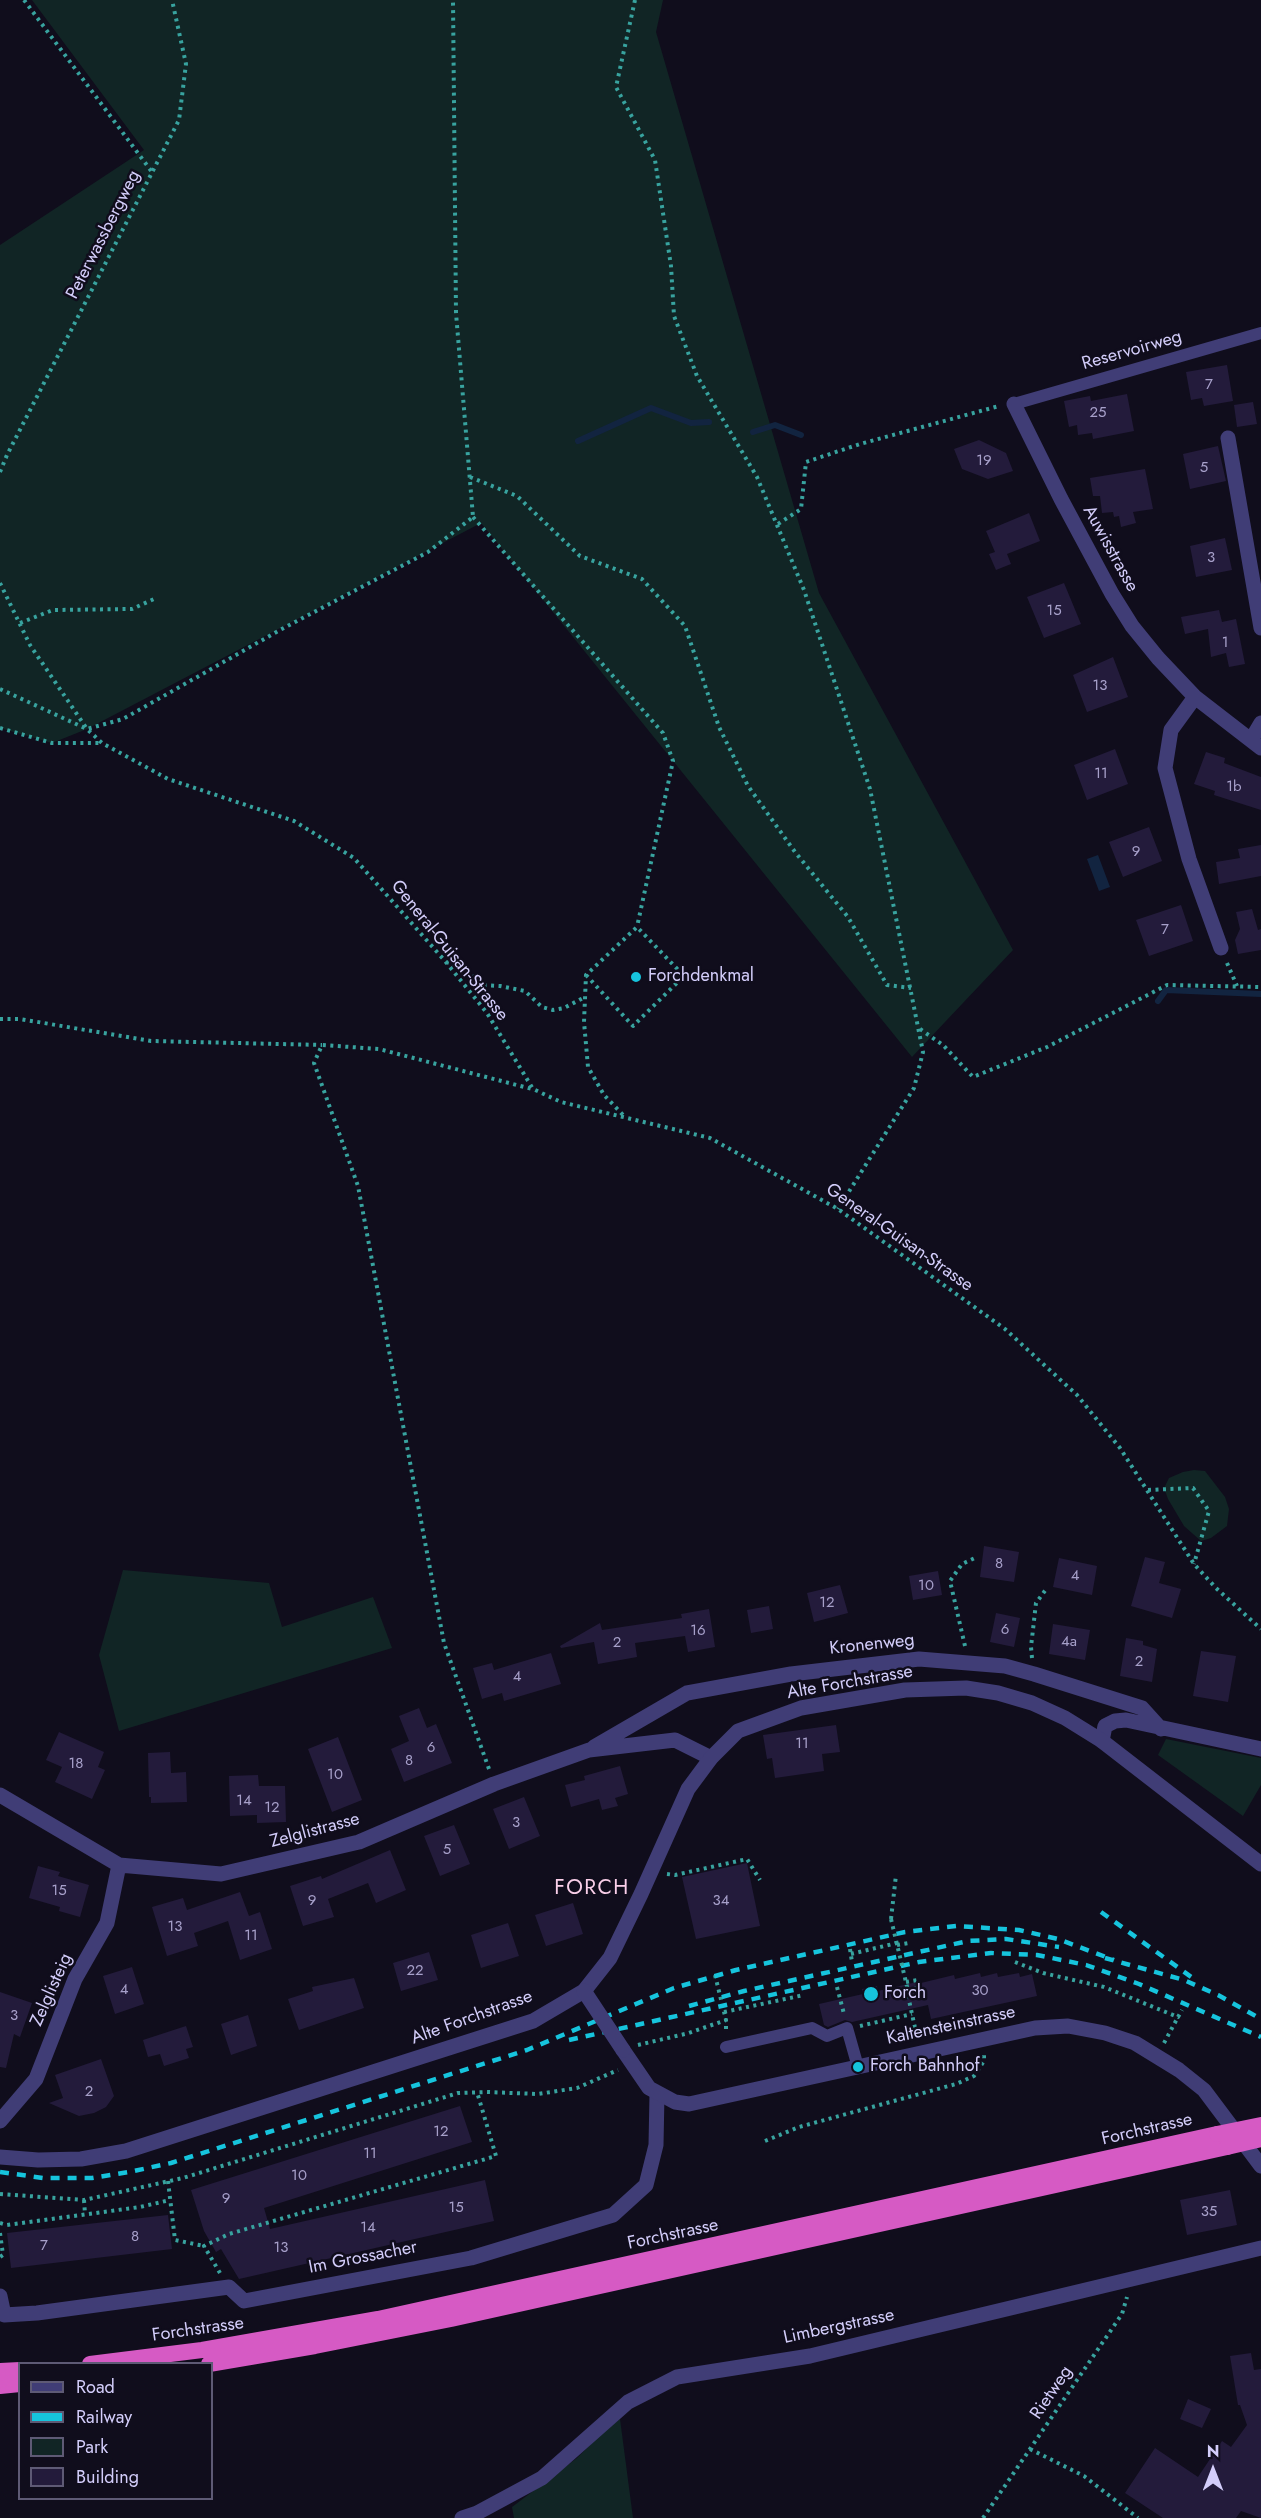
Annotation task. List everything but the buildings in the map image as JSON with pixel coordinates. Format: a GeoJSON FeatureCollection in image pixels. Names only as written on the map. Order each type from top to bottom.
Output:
{"type":"FeatureCollection","features":[{"type":"Feature","properties":{"kind":"highway","name":"Forchstrasse"},"geometry":{"type":"LineString","coordinates":[[213,2363],[451,2319],[1222,2141],[1261,2125]]}},
{"type":"Feature","properties":{"kind":"highway","name":"Forchstrasse"},"geometry":{"type":"LineString","coordinates":[[106,2362],[213,2349],[378,2319],[1222,2141],[1261,2139]]}},
{"type":"Feature","properties":{"kind":"highway"},"geometry":{"type":"LineString","coordinates":[[0,2371],[18,2370]]}},
{"type":"Feature","properties":{"kind":"highway"},"geometry":{"type":"LineString","coordinates":[[0,2385],[18,2384]]}},
{"type":"Feature","properties":{"kind":"street","name":"Auwisstrasse"},"geometry":{"type":"LineString","coordinates":[[1014,404],[1061,499],[1112,594],[1132,626],[1195,697],[1256,744]]}},
{"type":"Feature","properties":{"kind":"street"},"geometry":{"type":"LineString","coordinates":[[1227,438],[1261,628]]}},
{"type":"Feature","properties":{"kind":"street"},"geometry":{"type":"LineString","coordinates":[[1195,697],[1171,730],[1164,768],[1189,859],[1221,948]]}},
{"type":"Feature","properties":{"kind":"street"},"geometry":{"type":"LineString","coordinates":[[1256,744],[1261,723]]}},
{"type":"Feature","properties":{"kind":"street","name":"Kronenweg"},"geometry":{"type":"LineString","coordinates":[[589,1750],[687,1693],[791,1674],[919,1659],[1005,1666],[1034,1674],[1142,1708],[1161,1729]]}},
{"type":"Feature","properties":{"kind":"street","name":"Alte Forchstrasse"},"geometry":{"type":"LineString","coordinates":[[0,2157],[38,2160],[81,2159],[126,2151],[523,2024],[584,1991],[610,1958],[688,1789],[711,1758],[738,1731],[801,1708],[905,1690],[966,1688],[1032,1702],[1065,1718],[1102,1742],[1261,1864]]}},
{"type":"Feature","properties":{"kind":"street"},"geometry":{"type":"LineString","coordinates":[[1102,1742],[1106,1726],[1115,1721],[1126,1720],[1261,1749]]}},
{"type":"Feature","properties":{"kind":"street","name":"Zelglistrasse"},"geometry":{"type":"LineString","coordinates":[[0,1795],[119,1865],[220,1874],[359,1842],[494,1784],[589,1750],[675,1740],[711,1758]]}},
{"type":"Feature","properties":{"kind":"street","name":"Zelglisteig"},"geometry":{"type":"LineString","coordinates":[[0,2121],[36,2079],[75,1978],[107,1923],[119,1865]]}},
{"type":"Feature","properties":{"kind":"street"},"geometry":{"type":"LineString","coordinates":[[584,1991],[627,2056],[657,2094]]}},
{"type":"Feature","properties":{"kind":"street","name":"Kaltensteinstrasse"},"geometry":{"type":"LineString","coordinates":[[657,2094],[675,2103],[703,2103],[1035,2028],[1068,2026],[1105,2033],[1135,2043],[1179,2070],[1204,2090],[1261,2166]]}},
{"type":"Feature","properties":{"kind":"street","name":"Im Grossacher"},"geometry":{"type":"LineString","coordinates":[[229,2288],[244,2301],[471,2258],[613,2215],[646,2185],[656,2145],[657,2094]]}},
{"type":"Feature","properties":{"kind":"street","name":"Limbergstrasse"},"geometry":{"type":"LineString","coordinates":[[462,2518],[477,2513],[542,2478],[628,2402],[677,2377],[810,2356],[1261,2248]]}},
{"type":"Feature","properties":{"kind":"street"},"geometry":{"type":"LineString","coordinates":[[0,2296],[4,2315],[37,2313],[229,2288]]}},
{"type":"Feature","properties":{"kind":"lane","name":"Reservoirweg"},"geometry":{"type":"LineString","coordinates":[[1014,404],[1261,333]]}},
{"type":"Feature","properties":{"kind":"lane"},"geometry":{"type":"LineString","coordinates":[[726,2047],[812,2028],[827,2036],[847,2028],[858,2067]]}},
{"type":"Feature","properties":{"kind":"path"},"geometry":{"type":"LineString","coordinates":[[24,0],[152,172]]}},
{"type":"Feature","properties":{"kind":"path","name":"Peterwassbergweg"},"geometry":{"type":"LineString","coordinates":[[0,472],[179,120],[186,64],[172,0]]}},
{"type":"Feature","properties":{"kind":"path"},"geometry":{"type":"LineString","coordinates":[[453,0],[456,313],[473,517],[663,733],[673,761],[637,927],[586,975],[584,1022],[588,1067],[604,1095],[627,1118]]}},
{"type":"Feature","properties":{"kind":"path"},"geometry":{"type":"LineString","coordinates":[[635,0],[616,87],[655,160],[671,266],[674,316],[697,376],[758,477],[804,590],[870,789],[923,1052],[914,1088],[838,1209]]}},
{"type":"Feature","properties":{"kind":"path"},"geometry":{"type":"LineString","coordinates":[[778,524],[801,509],[806,462],[860,444],[993,407]]}},
{"type":"Feature","properties":{"kind":"path"},"geometry":{"type":"LineString","coordinates":[[470,477],[517,496],[580,556],[642,579],[685,626],[719,726],[748,786],[795,852],[848,917],[887,985],[911,988]]}},
{"type":"Feature","properties":{"kind":"path"},"geometry":{"type":"LineString","coordinates":[[0,689],[87,729],[123,718],[280,630],[428,552],[473,517]]}},
{"type":"Feature","properties":{"kind":"path"},"geometry":{"type":"LineString","coordinates":[[0,583],[30,645],[87,729],[102,743]]}},
{"type":"Feature","properties":{"kind":"path"},"geometry":{"type":"LineString","coordinates":[[20,623],[53,610],[132,609],[154,599]]}},
{"type":"Feature","properties":{"kind":"path"},"geometry":{"type":"LineString","coordinates":[[0,728],[52,743],[102,743]]}},
{"type":"Feature","properties":{"kind":"path","name":"General-Guisan-Strasse"},"geometry":{"type":"LineString","coordinates":[[102,743],[168,779],[294,821],[354,858],[445,961],[487,1013],[533,1089],[561,1102],[710,1138],[838,1209],[1005,1329],[1077,1395],[1120,1448],[1194,1564],[1216,1588],[1261,1629]]}},
{"type":"Feature","properties":{"kind":"path"},"geometry":{"type":"LineString","coordinates":[[586,975],[633,1026],[684,976],[637,927]]}},
{"type":"Feature","properties":{"kind":"path"},"geometry":{"type":"LineString","coordinates":[[1221,948],[1237,986]]}},
{"type":"Feature","properties":{"kind":"path"},"geometry":{"type":"LineString","coordinates":[[445,961],[462,967],[483,985],[525,991],[542,1007],[554,1010],[564,1008],[585,996]]}},
{"type":"Feature","properties":{"kind":"path"},"geometry":{"type":"LineString","coordinates":[[919,1029],[942,1045],[973,1077],[1047,1047],[1167,985],[1261,987]]}},
{"type":"Feature","properties":{"kind":"path"},"geometry":{"type":"LineString","coordinates":[[0,1019],[20,1018],[151,1041],[379,1048],[533,1089]]}},
{"type":"Feature","properties":{"kind":"path"},"geometry":{"type":"LineString","coordinates":[[322,1045],[314,1063],[358,1186],[444,1643],[494,1784]]}},
{"type":"Feature","properties":{"kind":"path"},"geometry":{"type":"LineString","coordinates":[[1147,1490],[1193,1488],[1209,1510],[1194,1564]]}},
{"type":"Feature","properties":{"kind":"path"},"geometry":{"type":"LineString","coordinates":[[967,1662],[950,1581],[962,1564],[977,1557]]}},
{"type":"Feature","properties":{"kind":"path"},"geometry":{"type":"LineString","coordinates":[[1034,1674],[1031,1647],[1036,1603],[1047,1588]]}},
{"type":"Feature","properties":{"kind":"path"},"geometry":{"type":"LineString","coordinates":[[652,1871],[675,1875],[747,1859],[760,1880]]}},
{"type":"Feature","properties":{"kind":"path"},"geometry":{"type":"LineString","coordinates":[[896,1875],[891,1919],[897,1944],[906,1982],[909,1995],[922,1992],[921,1988],[907,1991],[914,2023]]}},
{"type":"Feature","properties":{"kind":"path"},"geometry":{"type":"LineString","coordinates":[[852,1962],[850,1952],[909,1943]]}},
{"type":"Feature","properties":{"kind":"path"},"geometry":{"type":"LineString","coordinates":[[1015,1962],[1043,1973],[1104,1987],[1178,2017]]}},
{"type":"Feature","properties":{"kind":"path"},"geometry":{"type":"LineString","coordinates":[[715,1975],[726,2020],[726,2047]]}},
{"type":"Feature","properties":{"kind":"path"},"geometry":{"type":"LineString","coordinates":[[906,1982],[918,1980]]}},
{"type":"Feature","properties":{"kind":"path"},"geometry":{"type":"LineString","coordinates":[[837,1987],[847,2028],[912,2014]]}},
{"type":"Feature","properties":{"kind":"path"},"geometry":{"type":"LineString","coordinates":[[724,2012],[804,1995]]}},
{"type":"Feature","properties":{"kind":"path"},"geometry":{"type":"LineString","coordinates":[[1164,2043],[1182,2010]]}},
{"type":"Feature","properties":{"kind":"path"},"geometry":{"type":"LineString","coordinates":[[651,2041],[689,2033],[726,2020]]}},
{"type":"Feature","properties":{"kind":"path"},"geometry":{"type":"LineString","coordinates":[[765,2141],[799,2127],[956,2084],[974,2076],[984,2061],[986,2039]]}},
{"type":"Feature","properties":{"kind":"path"},"geometry":{"type":"LineString","coordinates":[[0,2194],[84,2200],[168,2181],[264,2154],[458,2093],[538,2094],[577,2088],[608,2076],[627,2056]]}},
{"type":"Feature","properties":{"kind":"path"},"geometry":{"type":"LineString","coordinates":[[168,2181],[175,2240],[204,2246],[229,2234],[496,2156],[477,2092]]}},
{"type":"Feature","properties":{"kind":"path"},"geometry":{"type":"LineString","coordinates":[[84,2200],[85,2214]]}},
{"type":"Feature","properties":{"kind":"path"},"geometry":{"type":"LineString","coordinates":[[0,2223],[140,2207],[170,2200]]}},
{"type":"Feature","properties":{"kind":"path"},"geometry":{"type":"LineString","coordinates":[[0,2233],[3,2255],[0,2257]]}},
{"type":"Feature","properties":{"kind":"path"},"geometry":{"type":"LineString","coordinates":[[204,2246],[229,2288]]}},
{"type":"Feature","properties":{"kind":"path","name":"Rietweg"},"geometry":{"type":"LineString","coordinates":[[983,2518],[1122,2314],[1131,2279]]}},
{"type":"Feature","properties":{"kind":"path"},"geometry":{"type":"LineString","coordinates":[[1030,2450],[1084,2476],[1138,2518]]}},
{"type":"Feature","properties":{"kind":"green space"},"geometry":{"type":"Polygon","coordinates":[[[32,0],[663,0],[656,32],[819,593],[1013,950],[912,1057],[481,523],[87,729],[52,743],[0,728],[0,245],[144,150],[32,0]]]}},
{"type":"Feature","properties":{"kind":"green space"},"geometry":{"type":"Polygon","coordinates":[[[1194,1470],[1205,1471],[1225,1497],[1229,1509],[1227,1526],[1211,1538],[1201,1541],[1184,1526],[1164,1488],[1169,1478],[1194,1470]]]}},
{"type":"Feature","properties":{"kind":"green space"},"geometry":{"type":"Polygon","coordinates":[[[123,1570],[269,1583],[282,1627],[373,1597],[392,1648],[119,1731],[99,1655],[123,1570]]]}},
{"type":"Feature","properties":{"kind":"green space"},"geometry":{"type":"Polygon","coordinates":[[[1166,1739],[1261,1758],[1261,1785],[1243,1816],[1158,1755],[1166,1739]]]}},
{"type":"Feature","properties":{"kind":"green space"},"geometry":{"type":"Polygon","coordinates":[[[620,2419],[633,2518],[514,2518],[512,2507],[577,2458],[620,2419]]]}},
{"type":"Feature","properties":{"kind":"water"},"geometry":{"type":"Polygon","coordinates":[[[1098,855],[1110,887],[1099,891],[1087,859],[1098,855]]]}},
{"type":"Feature","properties":{"kind":"waterway"},"geometry":{"type":"LineString","coordinates":[[578,441],[651,408],[691,423],[709,422]]}},
{"type":"Feature","properties":{"kind":"waterway"},"geometry":{"type":"LineString","coordinates":[[753,432],[775,425],[801,435]]}},
{"type":"Feature","properties":{"kind":"waterway"},"geometry":{"type":"LineString","coordinates":[[1158,1001],[1166,990],[1261,994]]}},
{"type":"Feature","properties":{"kind":"railway"},"geometry":{"type":"LineString","coordinates":[[1101,1912],[1194,1979]]}},
{"type":"Feature","properties":{"kind":"railway"},"geometry":{"type":"LineString","coordinates":[[0,2172],[43,2178],[92,2178],[171,2163],[527,2050],[674,1988],[736,1970],[905,1932],[956,1926],[1019,1930],[1058,1939],[1114,1960]]}},
{"type":"Feature","properties":{"kind":"railway"},"geometry":{"type":"LineString","coordinates":[[689,2006],[744,1991],[968,1941],[1006,1939],[1059,1947]]}},
{"type":"Feature","properties":{"kind":"railway"},"geometry":{"type":"LineString","coordinates":[[569,2040],[919,1962],[991,1953],[1037,1955],[1086,1965],[1139,1984],[1261,2037]]}},
{"type":"Feature","properties":{"kind":"railway"},"geometry":{"type":"LineString","coordinates":[[1105,1958],[1184,1980],[1218,1995],[1261,2019]]}},
{"type":"Feature","properties":{"kind":"place","name":"Forchdenkmal"},"geometry":{"type":"Point","coordinates":[636,977]}},
{"type":"Feature","properties":{"kind":"place","name":"Forch"},"geometry":{"type":"Point","coordinates":[871,1994]}},
{"type":"Feature","properties":{"kind":"place","name":"Forch Bahnhof"},"geometry":{"type":"Point","coordinates":[858,2067]}},
{"type":"Feature","properties":{"kind":"district","name":"FORCH"},"geometry":{"type":"Point","coordinates":[592,1889]}}]}
